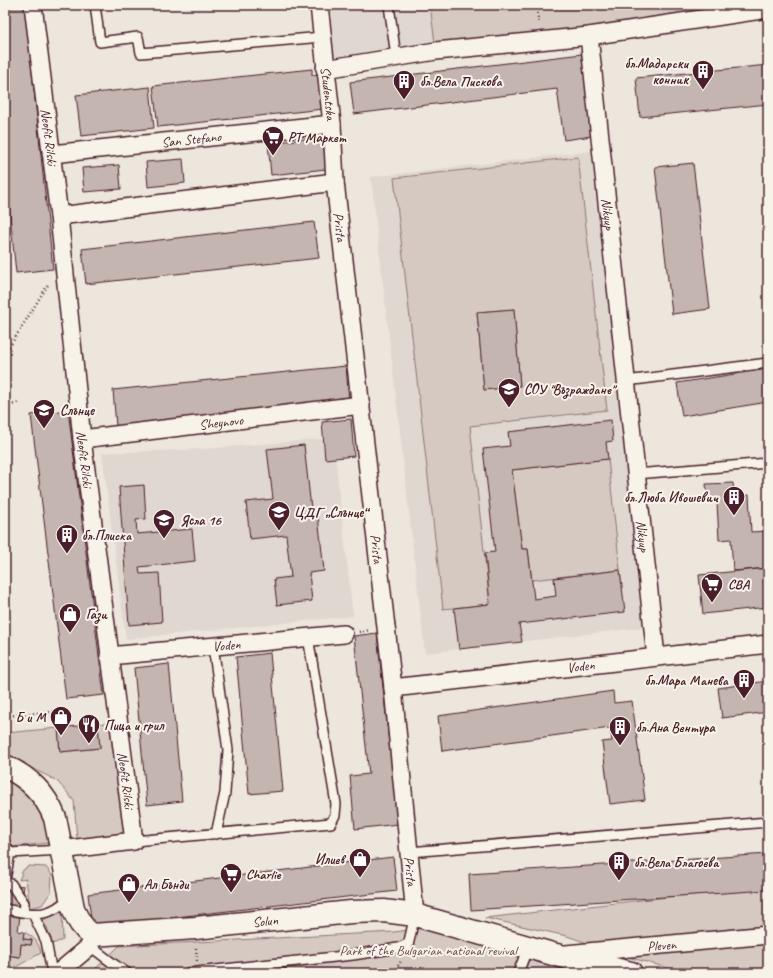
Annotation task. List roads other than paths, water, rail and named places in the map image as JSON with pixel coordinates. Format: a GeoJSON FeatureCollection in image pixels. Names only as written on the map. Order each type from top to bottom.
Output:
{"type":"FeatureCollection","features":[{"type":"Feature","properties":{"kind":"street","name":"Neofit Rilski"},"geometry":{"type":"LineString","coordinates":[[33,5],[52,154],[82,439],[134,841]]}},
{"type":"Feature","properties":{"kind":"street","name":"Studentska"},"geometry":{"type":"LineString","coordinates":[[319,5],[332,124],[335,182]]}},
{"type":"Feature","properties":{"kind":"street"},"geometry":{"type":"LineString","coordinates":[[326,69],[436,51],[588,36],[768,9]]}},
{"type":"Feature","properties":{"kind":"street","name":"Nikyup"},"geometry":{"type":"LineString","coordinates":[[588,36],[656,657]]}},
{"type":"Feature","properties":{"kind":"street","name":"San Stefano"},"geometry":{"type":"LineString","coordinates":[[52,154],[332,124]]}},
{"type":"Feature","properties":{"kind":"street"},"geometry":{"type":"LineString","coordinates":[[59,216],[335,182]]}},
{"type":"Feature","properties":{"kind":"street","name":"Prista"},"geometry":{"type":"LineString","coordinates":[[335,182],[387,628],[415,915]]}},
{"type":"Feature","properties":{"kind":"street","name":"Sheynovo"},"geometry":{"type":"LineString","coordinates":[[82,439],[361,405]]}},
{"type":"Feature","properties":{"kind":"street","name":"Voden"},"geometry":{"type":"LineString","coordinates":[[109,656],[344,634]]}},
{"type":"Feature","properties":{"kind":"street","name":"Voden"},"geometry":{"type":"LineString","coordinates":[[393,688],[768,644]]}},
{"type":"Feature","properties":{"kind":"street"},"geometry":{"type":"LineString","coordinates":[[5,766],[28,780],[50,804],[55,818],[73,908],[78,921],[91,941],[58,973]]}},
{"type":"Feature","properties":{"kind":"street"},"geometry":{"type":"LineString","coordinates":[[61,850],[134,841]]}},
{"type":"Feature","properties":{"kind":"street","name":"Solun"},"geometry":{"type":"LineString","coordinates":[[91,941],[195,928],[351,912],[384,911],[415,915],[556,955],[631,973]]}},
{"type":"Feature","properties":{"kind":"street","name":"Pleven"},"geometry":{"type":"LineString","coordinates":[[556,955],[768,935]]}},
{"type":"Feature","properties":{"kind":"lane"},"geometry":{"type":"LineString","coordinates":[[95,5],[100,42],[138,37],[141,53],[322,38]]}},
{"type":"Feature","properties":{"kind":"lane"},"geometry":{"type":"LineString","coordinates":[[389,5],[396,57]]}},
{"type":"Feature","properties":{"kind":"lane"},"geometry":{"type":"LineString","coordinates":[[626,381],[768,363]]}},
{"type":"Feature","properties":{"kind":"lane"},"geometry":{"type":"LineString","coordinates":[[636,474],[768,463]]}},
{"type":"Feature","properties":{"kind":"lane"},"geometry":{"type":"LineString","coordinates":[[134,841],[331,824],[335,815],[336,804],[308,637]]}},
{"type":"Feature","properties":{"kind":"lane"},"geometry":{"type":"LineString","coordinates":[[214,646],[228,750],[225,793],[216,834]]}},
{"type":"Feature","properties":{"kind":"lane"},"geometry":{"type":"LineString","coordinates":[[409,852],[768,822]]}},
{"type":"Feature","properties":{"kind":"lane"},"geometry":{"type":"LineString","coordinates":[[5,844],[10,853],[5,881],[11,884],[24,903],[23,912]]}},
{"type":"Feature","properties":{"kind":"lane"},"geometry":{"type":"LineString","coordinates":[[10,853],[61,850]]}},
{"type":"Feature","properties":{"kind":"lane"},"geometry":{"type":"LineString","coordinates":[[5,909],[33,914],[51,912],[61,906],[70,897]]}},
{"type":"Feature","properties":{"kind":"lane"},"geometry":{"type":"LineString","coordinates":[[33,914],[46,941],[52,973]]}},
{"type":"Feature","properties":{"kind":"lane"},"geometry":{"type":"LineString","coordinates":[[188,973],[353,955],[408,947],[415,915]]}},
{"type":"Feature","properties":{"kind":"lane"},"geometry":{"type":"LineString","coordinates":[[91,941],[127,973]]}},
{"type":"Feature","properties":{"kind":"lane"},"geometry":{"type":"LineString","coordinates":[[518,973],[528,947]]}},
{"type":"Feature","properties":{"kind":"place","name":"бл.Мадарски конник"},"geometry":{"type":"Point","coordinates":[703,90]}},
{"type":"Feature","properties":{"kind":"place","name":"бл.Вела Пискова"},"geometry":{"type":"Point","coordinates":[404,100]}},
{"type":"Feature","properties":{"kind":"place","name":"РТ Маркет"},"geometry":{"type":"Point","coordinates":[273,156]}},
{"type":"Feature","properties":{"kind":"place","name":"СОУ \"Възраждане\""},"geometry":{"type":"Point","coordinates":[509,408]}},
{"type":"Feature","properties":{"kind":"place","name":"Слънце"},"geometry":{"type":"Point","coordinates":[44,430]}},
{"type":"Feature","properties":{"kind":"place","name":"бл.Люба Ивошевич"},"geometry":{"type":"Point","coordinates":[734,516]}},
{"type":"Feature","properties":{"kind":"place","name":"ЦДГ „Слънце“"},"geometry":{"type":"Point","coordinates":[279,532]}},
{"type":"Feature","properties":{"kind":"place","name":"Ясла 16"},"geometry":{"type":"Point","coordinates":[164,540]}},
{"type":"Feature","properties":{"kind":"place","name":"бл.Плиска"},"geometry":{"type":"Point","coordinates":[67,554]}},
{"type":"Feature","properties":{"kind":"place","name":"CBA"},"geometry":{"type":"Point","coordinates":[712,604]}},
{"type":"Feature","properties":{"kind":"place","name":"Гази"},"geometry":{"type":"Point","coordinates":[70,634]}},
{"type":"Feature","properties":{"kind":"place","name":"бл.Мара Манева"},"geometry":{"type":"Point","coordinates":[744,700]}},
{"type":"Feature","properties":{"kind":"place","name":"Б и М"},"geometry":{"type":"Point","coordinates":[61,736]}},
{"type":"Feature","properties":{"kind":"place","name":"Пица и грил"},"geometry":{"type":"Point","coordinates":[89,744]}},
{"type":"Feature","properties":{"kind":"place","name":"бл.Ана Вентура"},"geometry":{"type":"Point","coordinates":[620,746]}},
{"type":"Feature","properties":{"kind":"place","name":"Илиев"},"geometry":{"type":"Point","coordinates":[360,878]}},
{"type":"Feature","properties":{"kind":"place","name":"бл.Вела Благоева"},"geometry":{"type":"Point","coordinates":[619,882]}},
{"type":"Feature","properties":{"kind":"place","name":"Charlie"},"geometry":{"type":"Point","coordinates":[231,894]}},
{"type":"Feature","properties":{"kind":"place","name":"Ал Бънди"},"geometry":{"type":"Point","coordinates":[129,904]}},
{"type":"Feature","properties":{"kind":"park label","name":"Park of the Bulgarian national revival"},"geometry":{"type":"Point","coordinates":[428,950]}}]}
